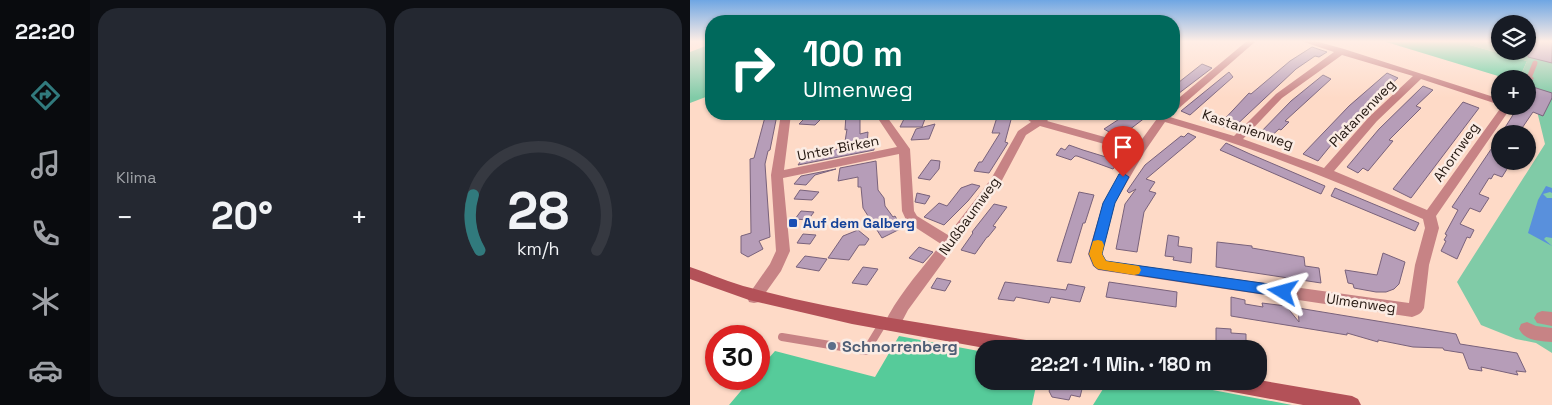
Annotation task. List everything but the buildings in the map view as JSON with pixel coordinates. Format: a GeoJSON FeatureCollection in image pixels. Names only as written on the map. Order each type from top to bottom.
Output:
{"type":"FeatureCollection","features":[{"type":"Feature","properties":{"kind":"main road"},"geometry":{"type":"LineString","coordinates":[[690,273],[714,284],[754,297],[888,324],[981,340]]}},
{"type":"Feature","properties":{"kind":"main road"},"geometry":{"type":"LineString","coordinates":[[1267,390],[1352,405]]}},
{"type":"Feature","properties":{"kind":"street"},"geometry":{"type":"LineString","coordinates":[[1180,102],[1230,60]]}},
{"type":"Feature","properties":{"kind":"street"},"geometry":{"type":"LineString","coordinates":[[1236,140],[1279,96],[1329,60]]}},
{"type":"Feature","properties":{"kind":"street"},"geometry":{"type":"LineString","coordinates":[[1370,60],[1491,99]]}},
{"type":"Feature","properties":{"kind":"street","name":"Platanenweg"},"geometry":{"type":"LineString","coordinates":[[1327,172],[1373,119],[1419,75]]}},
{"type":"Feature","properties":{"kind":"street","name":"Ahornweg"},"geometry":{"type":"LineString","coordinates":[[1429,216],[1501,115]]}},
{"type":"Feature","properties":{"kind":"street"},"geometry":{"type":"LineString","coordinates":[[754,297],[776,267],[783,251],[777,175],[785,120]]}},
{"type":"Feature","properties":{"kind":"street","name":"Unter Birken"},"geometry":{"type":"LineString","coordinates":[[884,120],[904,150],[908,211],[912,219],[950,243]]}},
{"type":"Feature","properties":{"kind":"street"},"geometry":{"type":"LineString","coordinates":[[1035,120],[1140,150]]}},
{"type":"Feature","properties":{"kind":"street","name":"Nußbaumweg"},"geometry":{"type":"LineString","coordinates":[[888,324],[996,181],[1022,133],[1041,120]]}},
{"type":"Feature","properties":{"kind":"street","name":"Kastanienweg"},"geometry":{"type":"LineString","coordinates":[[1140,150],[1161,120]]}},
{"type":"Feature","properties":{"kind":"street","name":"Kastanienweg"},"geometry":{"type":"LineString","coordinates":[[1176,120],[1327,172],[1429,216]]}},
{"type":"Feature","properties":{"kind":"street","name":"Unter Birken"},"geometry":{"type":"LineString","coordinates":[[777,175],[904,150]]}},
{"type":"Feature","properties":{"kind":"street","name":"Ulmenweg"},"geometry":{"type":"LineString","coordinates":[[1140,150],[1109,203],[1095,254],[1098,262],[1103,266],[1412,310],[1416,308],[1422,265],[1432,228],[1429,216]]}},
{"type":"Feature","properties":{"kind":"street"},"geometry":{"type":"LineString","coordinates":[[1527,328],[1534,333],[1552,335]]}},
{"type":"Feature","properties":{"kind":"lane"},"geometry":{"type":"LineString","coordinates":[[1532,70],[1535,63]]}},
{"type":"Feature","properties":{"kind":"lane"},"geometry":{"type":"LineString","coordinates":[[782,337],[866,351],[888,324]]}},
{"type":"Feature","properties":{"kind":"green space"},"geometry":{"type":"Polygon","coordinates":[[[690,60],[705,60],[705,97],[690,103],[690,60]]]}},
{"type":"Feature","properties":{"kind":"green space"},"geometry":{"type":"Polygon","coordinates":[[[1445,60],[1523,60],[1527,61],[1523,70],[1491,70],[1491,74],[1445,60]]]}},
{"type":"Feature","properties":{"kind":"green space"},"geometry":{"type":"Polygon","coordinates":[[[1523,60],[1552,60],[1552,353],[1536,343],[1516,339],[1481,325],[1457,282],[1528,170],[1536,170],[1536,158],[1545,144],[1536,107],[1536,70],[1523,70],[1527,61],[1523,60]]]}},
{"type":"Feature","properties":{"kind":"green space"},"geometry":{"type":"Polygon","coordinates":[[[899,336],[975,350],[975,390],[1035,390],[1032,405],[729,405],[742,390],[770,390],[770,357],[775,351],[875,377],[899,336]]]}},
{"type":"Feature","properties":{"kind":"green space"},"geometry":{"type":"Polygon","coordinates":[[[1102,390],[1213,390],[1292,405],[1093,405],[1102,390]]]}},
{"type":"Feature","properties":{"kind":"water"},"geometry":{"type":"Polygon","coordinates":[[[1546,186],[1552,188],[1552,193],[1543,194],[1547,198],[1552,198],[1552,238],[1546,237],[1544,239],[1552,246],[1528,233],[1538,200],[1546,186]]]}},
{"type":"Feature","properties":{"kind":"slow traffic"},"geometry":{"type":"LineString","coordinates":[[1098,245],[1095,254],[1098,262],[1103,266],[1134,270]]}},
{"type":"Feature","properties":{"kind":"place","name":"Auf dem Galberg"},"geometry":{"type":"Point","coordinates":[793,223]}},
{"type":"Feature","properties":{"kind":"place","name":"Schnorrenberg"},"geometry":{"type":"Point","coordinates":[832,346]}},
{"type":"Feature","properties":{"kind":"route"},"geometry":{"type":"LineString","coordinates":[[1123,177],[1109,203],[1095,254],[1098,262],[1103,266],[1283,292]]}}]}
